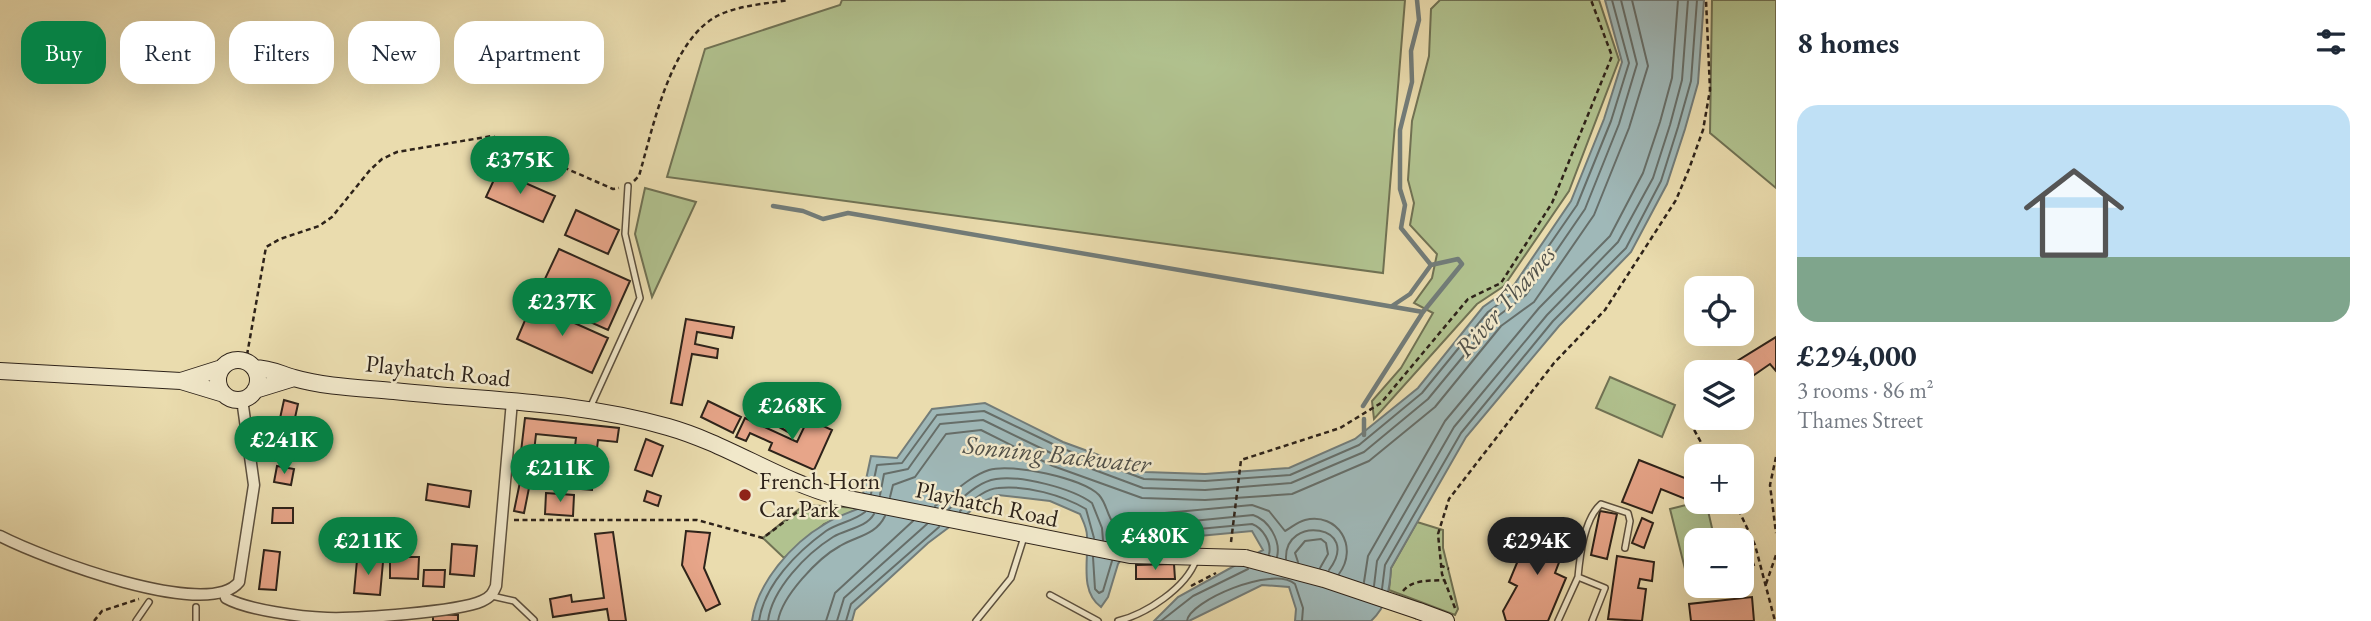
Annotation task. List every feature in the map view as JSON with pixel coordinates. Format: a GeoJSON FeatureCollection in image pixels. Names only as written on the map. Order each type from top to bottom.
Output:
{"type":"FeatureCollection","features":[{"type":"Feature","properties":{"kind":"main road"},"geometry":{"type":"LineString","coordinates":[[0,372],[181,380],[224,394],[248,395],[258,379],[250,365],[233,360],[222,368],[181,380]]}},
{"type":"Feature","properties":{"kind":"main road","name":"Playhatch Road"},"geometry":{"type":"LineString","coordinates":[[250,365],[278,370],[294,378],[589,410],[669,427],[804,488],[1130,555],[1245,558],[1324,579],[1422,616],[1450,615]]}},
{"type":"Feature","properties":{"kind":"main road"},"geometry":{"type":"LineString","coordinates":[[222,368],[219,384],[224,394]]}},
{"type":"Feature","properties":{"kind":"main road","name":"Playhatch Road"},"geometry":{"type":"LineString","coordinates":[[248,395],[294,378]]}},
{"type":"Feature","properties":{"kind":"street"},"geometry":{"type":"LineString","coordinates":[[190,607],[212,605],[226,598],[239,582],[254,485],[248,395]]}},
{"type":"Feature","properties":{"kind":"street"},"geometry":{"type":"LineString","coordinates":[[226,598],[245,606],[326,618],[447,608],[481,602],[492,596],[496,586],[512,401]]}},
{"type":"Feature","properties":{"kind":"street"},"geometry":{"type":"LineString","coordinates":[[0,536],[69,572],[127,595]]}},
{"type":"Feature","properties":{"kind":"lane"},"geometry":{"type":"LineString","coordinates":[[589,410],[640,298],[625,234],[628,186]]}},
{"type":"Feature","properties":{"kind":"lane"},"geometry":{"type":"LineString","coordinates":[[1558,621],[1578,576],[1580,555],[1594,511],[1601,504],[1628,513],[1630,521],[1625,548]]}},
{"type":"Feature","properties":{"kind":"lane"},"geometry":{"type":"LineString","coordinates":[[976,621],[1011,578],[1033,535]]}},
{"type":"Feature","properties":{"kind":"lane"},"geometry":{"type":"LineString","coordinates":[[1118,621],[1130,619],[1177,587],[1194,567],[1197,557]]}},
{"type":"Feature","properties":{"kind":"lane"},"geometry":{"type":"LineString","coordinates":[[1578,576],[1605,588],[1592,621]]}},
{"type":"Feature","properties":{"kind":"lane"},"geometry":{"type":"LineString","coordinates":[[1050,595],[1098,621]]}},
{"type":"Feature","properties":{"kind":"lane"},"geometry":{"type":"LineString","coordinates":[[492,596],[514,601],[534,620]]}},
{"type":"Feature","properties":{"kind":"lane"},"geometry":{"type":"LineString","coordinates":[[136,621],[150,601]]}},
{"type":"Feature","properties":{"kind":"lane"},"geometry":{"type":"LineString","coordinates":[[190,607],[196,621]]}},
{"type":"Feature","properties":{"kind":"path"},"geometry":{"type":"LineString","coordinates":[[250,365],[262,254],[266,247],[280,239],[306,233],[332,217],[382,159],[397,152],[492,136],[613,189],[628,186],[639,176],[671,76],[697,32],[718,16],[746,6],[788,0]]}},
{"type":"Feature","properties":{"kind":"path"},"geometry":{"type":"LineString","coordinates":[[1231,544],[1241,460],[1340,428],[1381,402],[1468,299],[1501,283],[1552,203],[1612,56],[1591,0]]}},
{"type":"Feature","properties":{"kind":"path"},"geometry":{"type":"LineString","coordinates":[[1450,615],[1446,580],[1440,565],[1438,534],[1449,499],[1554,363],[1605,310],[1676,200],[1703,130],[1710,90],[1706,0]]}},
{"type":"Feature","properties":{"kind":"path"},"geometry":{"type":"LineString","coordinates":[[1776,457],[1770,485],[1776,533]]}},
{"type":"Feature","properties":{"kind":"path"},"geometry":{"type":"LineString","coordinates":[[500,521],[564,518],[622,521],[697,520],[763,538],[805,506],[815,504]]}},
{"type":"Feature","properties":{"kind":"path"},"geometry":{"type":"LineString","coordinates":[[1741,514],[1755,545],[1775,621]]}},
{"type":"Feature","properties":{"kind":"path"},"geometry":{"type":"LineString","coordinates":[[1766,584],[1776,555]]}},
{"type":"Feature","properties":{"kind":"path"},"geometry":{"type":"LineString","coordinates":[[1440,565],[1449,569]]}},
{"type":"Feature","properties":{"kind":"path"},"geometry":{"type":"LineString","coordinates":[[1398,597],[1408,586],[1426,581],[1446,580]]}},
{"type":"Feature","properties":{"kind":"path"},"geometry":{"type":"LineString","coordinates":[[94,621],[102,611],[150,601]]}},
{"type":"Feature","properties":{"kind":"green space"},"geometry":{"type":"Polygon","coordinates":[[[842,0],[1405,0],[1383,273],[667,177],[705,49],[840,5],[842,0]]]}},
{"type":"Feature","properties":{"kind":"green space"},"geometry":{"type":"Polygon","coordinates":[[[1440,0],[1599,0],[1619,60],[1569,191],[1504,286],[1477,304],[1374,419],[1372,401],[1401,368],[1433,313],[1414,303],[1432,278],[1437,254],[1410,225],[1414,203],[1408,180],[1412,121],[1429,56],[1431,9],[1440,0]]]}},
{"type":"Feature","properties":{"kind":"green space"},"geometry":{"type":"Polygon","coordinates":[[[1712,0],[1776,0],[1776,188],[1710,133],[1712,0]]]}},
{"type":"Feature","properties":{"kind":"green space"},"geometry":{"type":"Polygon","coordinates":[[[645,188],[696,202],[652,297],[635,234],[645,188]]]}},
{"type":"Feature","properties":{"kind":"green space"},"geometry":{"type":"Polygon","coordinates":[[[1610,377],[1675,405],[1662,437],[1596,408],[1610,377]]]}},
{"type":"Feature","properties":{"kind":"green space"},"geometry":{"type":"Polygon","coordinates":[[[804,505],[860,508],[824,524],[784,558],[763,538],[804,505]]]}},
{"type":"Feature","properties":{"kind":"green space"},"geometry":{"type":"Polygon","coordinates":[[[1684,506],[1684,514],[1709,514],[1712,528],[1684,528],[1684,565],[1670,509],[1684,506]]]}},
{"type":"Feature","properties":{"kind":"green space"},"geometry":{"type":"Polygon","coordinates":[[[1417,522],[1443,530],[1443,548],[1458,609],[1455,615],[1389,590],[1391,568],[1417,522]]]}},
{"type":"Feature","properties":{"kind":"water"},"geometry":{"type":"Polygon","coordinates":[[[1605,0],[1704,0],[1698,83],[1667,184],[1631,252],[1559,326],[1466,437],[1391,568],[1387,597],[1371,621],[1295,621],[1296,609],[1289,587],[1262,585],[1189,621],[1154,621],[1178,597],[1263,550],[1252,531],[1135,542],[1118,564],[1108,597],[1101,607],[1094,600],[1087,584],[1087,533],[1080,514],[1050,501],[998,495],[984,501],[928,543],[855,610],[852,621],[752,621],[761,592],[778,565],[813,532],[833,519],[860,508],[871,456],[897,458],[932,409],[985,403],[1063,442],[1145,472],[1205,474],[1289,468],[1355,439],[1418,388],[1483,307],[1514,285],[1571,201],[1604,119],[1622,62],[1605,0]]]}},
{"type":"Feature","properties":{"kind":"building"},"geometry":{"type":"Polygon","coordinates":[[[498,171],[555,196],[543,222],[486,197],[498,171]]]}},
{"type":"Feature","properties":{"kind":"building"},"geometry":{"type":"Polygon","coordinates":[[[576,210],[619,230],[608,254],[565,235],[576,210]]]}},
{"type":"Feature","properties":{"kind":"building"},"geometry":{"type":"Polygon","coordinates":[[[559,249],[630,281],[608,330],[536,298],[559,249]]]}},
{"type":"Feature","properties":{"kind":"building"},"geometry":{"type":"Polygon","coordinates":[[[532,304],[608,338],[592,373],[517,339],[532,304]]]}},
{"type":"Feature","properties":{"kind":"building"},"geometry":{"type":"Polygon","coordinates":[[[686,319],[734,327],[732,338],[697,332],[695,344],[718,349],[717,358],[692,354],[682,405],[671,403],[686,319]]]}},
{"type":"Feature","properties":{"kind":"building"},"geometry":{"type":"Polygon","coordinates":[[[1776,337],[1776,371],[1770,364],[1754,375],[1754,360],[1739,360],[1776,337]]]}},
{"type":"Feature","properties":{"kind":"building"},"geometry":{"type":"Polygon","coordinates":[[[797,388],[828,402],[823,414],[803,405],[790,433],[779,427],[797,388]]]}},
{"type":"Feature","properties":{"kind":"building"},"geometry":{"type":"Polygon","coordinates":[[[284,400],[298,404],[293,427],[279,423],[284,400]]]}},
{"type":"Feature","properties":{"kind":"building"},"geometry":{"type":"Polygon","coordinates":[[[708,401],[741,417],[733,433],[701,417],[708,401]]]}},
{"type":"Feature","properties":{"kind":"building"},"geometry":{"type":"Polygon","coordinates":[[[525,418],[619,428],[617,442],[598,440],[592,490],[570,488],[576,438],[536,434],[533,461],[520,460],[525,418]]]}},
{"type":"Feature","properties":{"kind":"building"},"geometry":{"type":"Polygon","coordinates":[[[745,418],[797,442],[808,419],[832,430],[814,470],[769,450],[772,443],[750,433],[746,441],[736,437],[745,418]]]}},
{"type":"Feature","properties":{"kind":"building"},"geometry":{"type":"Polygon","coordinates":[[[276,435],[292,437],[289,455],[273,452],[276,435]]]}},
{"type":"Feature","properties":{"kind":"building"},"geometry":{"type":"Polygon","coordinates":[[[646,439],[663,446],[652,476],[635,470],[646,439]]]}},
{"type":"Feature","properties":{"kind":"building"},"geometry":{"type":"Polygon","coordinates":[[[1639,460],[1684,478],[1684,498],[1661,489],[1652,513],[1622,502],[1639,460]]]}},
{"type":"Feature","properties":{"kind":"building"},"geometry":{"type":"Polygon","coordinates":[[[277,466],[294,469],[291,485],[274,482],[277,466]]]}},
{"type":"Feature","properties":{"kind":"building"},"geometry":{"type":"Polygon","coordinates":[[[520,482],[530,483],[524,513],[514,511],[520,482]]]}},
{"type":"Feature","properties":{"kind":"building"},"geometry":{"type":"Polygon","coordinates":[[[428,484],[471,491],[469,507],[426,500],[428,484]]]}},
{"type":"Feature","properties":{"kind":"building"},"geometry":{"type":"Polygon","coordinates":[[[647,491],[661,496],[658,506],[644,501],[647,491]]]}},
{"type":"Feature","properties":{"kind":"building"},"geometry":{"type":"Polygon","coordinates":[[[546,493],[574,495],[573,516],[545,514],[546,493]]]}},
{"type":"Feature","properties":{"kind":"building"},"geometry":{"type":"Polygon","coordinates":[[[273,508],[293,508],[293,523],[272,523],[273,508]]]}},
{"type":"Feature","properties":{"kind":"building"},"geometry":{"type":"Polygon","coordinates":[[[1600,511],[1617,514],[1607,559],[1591,555],[1600,511]]]}},
{"type":"Feature","properties":{"kind":"building"},"geometry":{"type":"Polygon","coordinates":[[[1642,518],[1653,523],[1644,548],[1632,543],[1642,518]]]}},
{"type":"Feature","properties":{"kind":"building"},"geometry":{"type":"Polygon","coordinates":[[[1534,522],[1563,533],[1559,541],[1566,544],[1555,573],[1566,578],[1548,621],[1506,621],[1503,611],[1517,586],[1509,582],[1534,522]]]}},
{"type":"Feature","properties":{"kind":"building"},"geometry":{"type":"Polygon","coordinates":[[[686,531],[710,533],[704,568],[720,604],[706,611],[682,565],[686,531]]]}},
{"type":"Feature","properties":{"kind":"building"},"geometry":{"type":"Polygon","coordinates":[[[613,532],[626,621],[609,621],[607,609],[553,617],[550,599],[571,595],[572,602],[604,598],[595,534],[613,532]]]}},
{"type":"Feature","properties":{"kind":"building"},"geometry":{"type":"Polygon","coordinates":[[[452,544],[477,546],[474,576],[450,574],[452,544]]]}},
{"type":"Feature","properties":{"kind":"building"},"geometry":{"type":"Polygon","coordinates":[[[264,550],[280,552],[276,590],[259,589],[264,550]]]}},
{"type":"Feature","properties":{"kind":"building"},"geometry":{"type":"Polygon","coordinates":[[[1617,556],[1654,562],[1652,581],[1640,579],[1638,588],[1646,589],[1642,621],[1608,619],[1617,556]]]}},
{"type":"Feature","properties":{"kind":"building"},"geometry":{"type":"Polygon","coordinates":[[[390,557],[419,557],[418,579],[390,578],[390,557]]]}},
{"type":"Feature","properties":{"kind":"building"},"geometry":{"type":"Polygon","coordinates":[[[357,560],[383,562],[380,595],[354,593],[357,560]]]}},
{"type":"Feature","properties":{"kind":"building"},"geometry":{"type":"Polygon","coordinates":[[[1174,564],[1175,579],[1136,579],[1136,565],[1174,564]]]}},
{"type":"Feature","properties":{"kind":"building"},"geometry":{"type":"Polygon","coordinates":[[[424,570],[445,570],[444,587],[423,586],[424,570]]]}},
{"type":"Feature","properties":{"kind":"building"},"geometry":{"type":"Polygon","coordinates":[[[1752,598],[1754,621],[1691,621],[1689,604],[1752,598]]]}},
{"type":"Feature","properties":{"kind":"building"},"geometry":{"type":"Polygon","coordinates":[[[433,614],[458,615],[458,621],[433,621],[433,614]]]}},
{"type":"Feature","properties":{"kind":"waterway"},"geometry":{"type":"LineString","coordinates":[[1363,406],[1423,312],[1462,264],[1458,259],[1431,265],[1401,228],[1405,205],[1400,189],[1400,130],[1412,82],[1411,51],[1419,20],[1417,0]]}},
{"type":"Feature","properties":{"kind":"waterway"},"geometry":{"type":"LineString","coordinates":[[773,206],[803,211],[823,219],[848,213],[1423,312]]}},
{"type":"Feature","properties":{"kind":"waterway"},"geometry":{"type":"LineString","coordinates":[[1392,306],[1410,294],[1431,265]]}},
{"type":"Feature","properties":{"kind":"waterway"},"geometry":{"type":"LineString","coordinates":[[1364,419],[1364,435]]}},
{"type":"Feature","properties":{"kind":"place","name":"French Horn Car Park"},"geometry":{"type":"Point","coordinates":[745,495]}},
{"type":"Feature","properties":{"kind":"water label","name":"River Thames"},"geometry":{"type":"Point","coordinates":[1505,301]}},
{"type":"Feature","properties":{"kind":"water label","name":"Sonning Backwater"},"geometry":{"type":"Point","coordinates":[1057,454]}}]}
